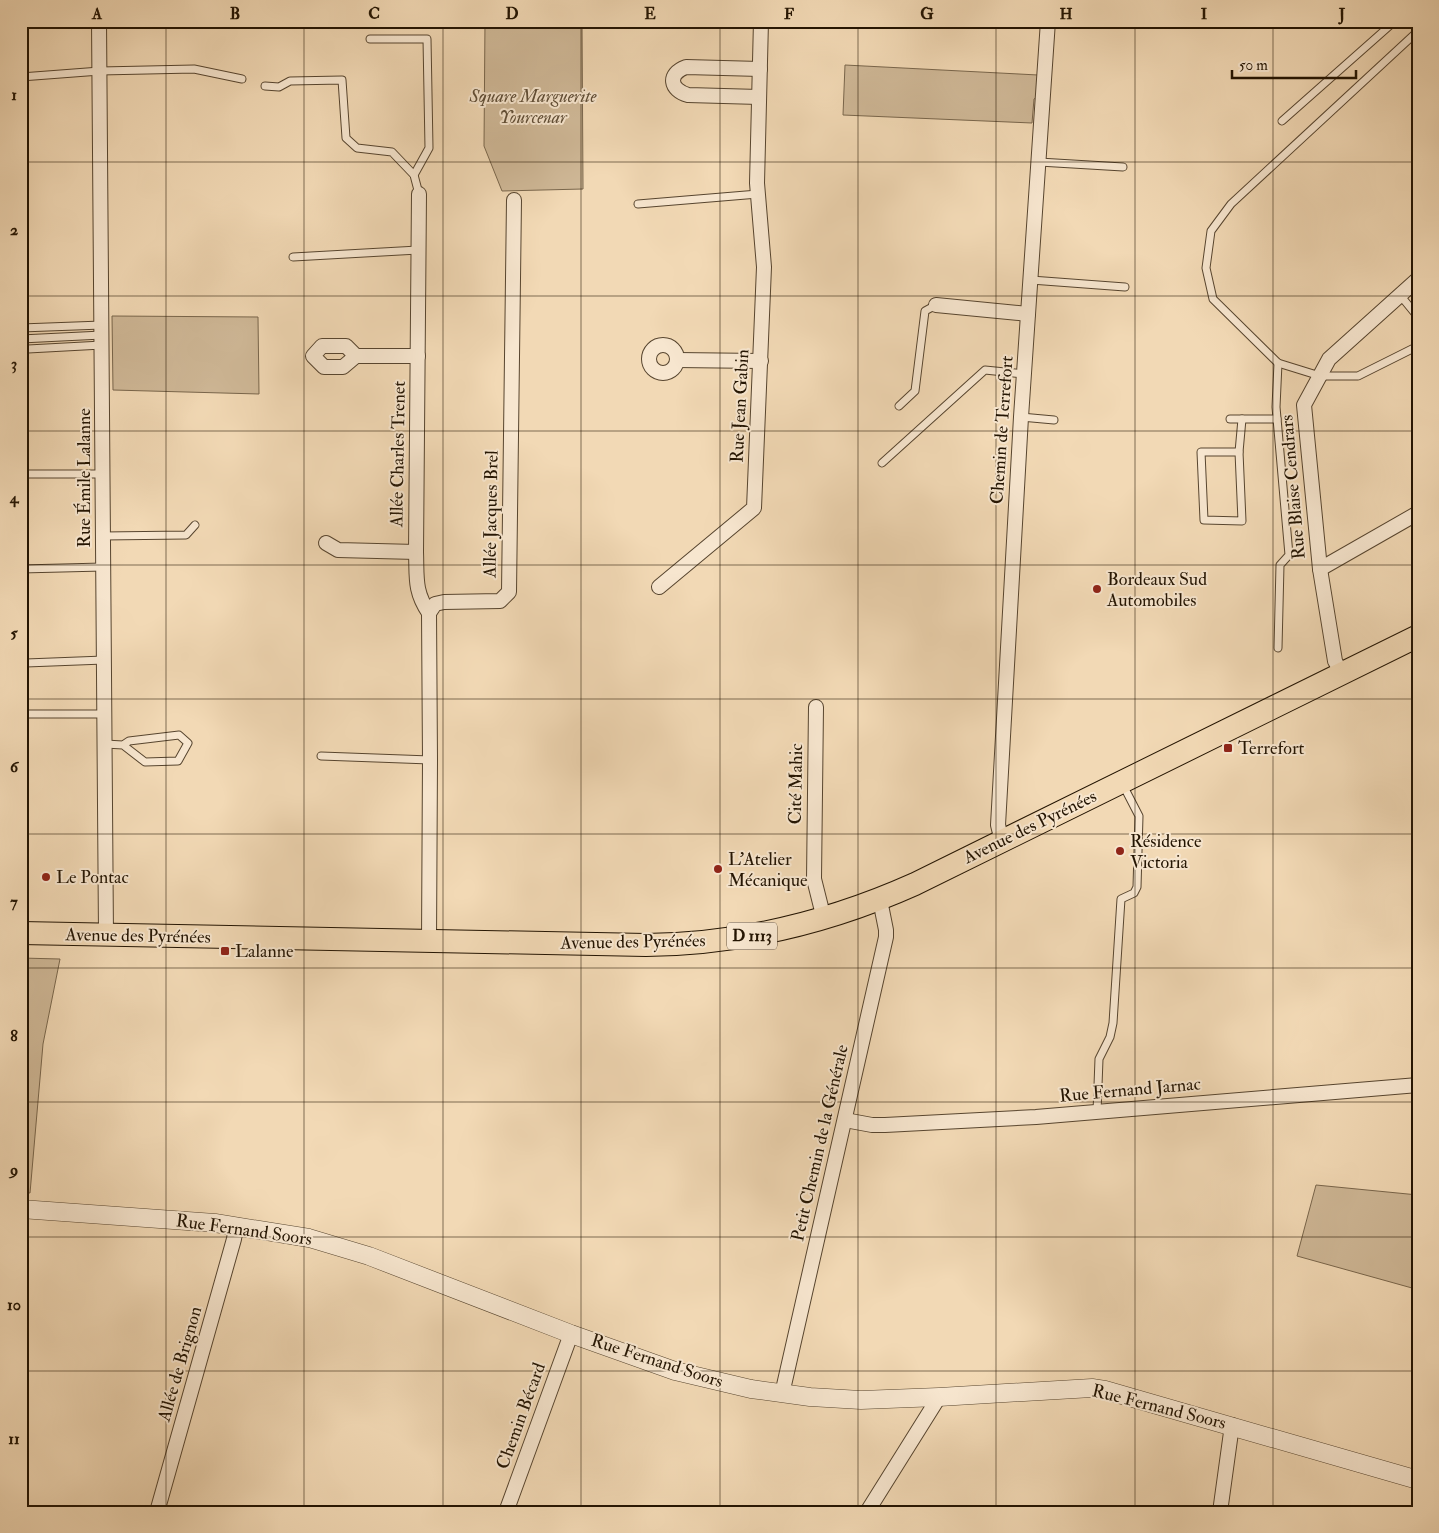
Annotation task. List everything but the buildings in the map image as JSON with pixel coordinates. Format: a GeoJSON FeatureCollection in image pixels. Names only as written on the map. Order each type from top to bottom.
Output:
{"type":"FeatureCollection","features":[{"type":"Feature","properties":{"kind":"main road","name":"Avenue des Pyrénées"},"geometry":{"type":"LineString","coordinates":[[21,933],[677,945],[745,937],[795,928],[880,900],[1418,636]]}},
{"type":"Feature","properties":{"kind":"street","name":"Rue Émile Lalanne"},"geometry":{"type":"LineString","coordinates":[[99,21],[106,935]]}},
{"type":"Feature","properties":{"kind":"street","name":"Rue Jean Gabin"},"geometry":{"type":"LineString","coordinates":[[659,587],[754,508],[764,266],[757,188],[761,21]]}},
{"type":"Feature","properties":{"kind":"street","name":"Chemin de Terrefort"},"geometry":{"type":"LineString","coordinates":[[1002,841],[998,825],[1021,417],[1048,21]]}},
{"type":"Feature","properties":{"kind":"street"},"geometry":{"type":"LineString","coordinates":[[759,97],[688,95],[678,92],[674,86],[674,76],[679,69],[686,66],[760,69]]}},
{"type":"Feature","properties":{"kind":"street","name":"Allée Charles Trenet"},"geometry":{"type":"LineString","coordinates":[[419,194],[416,552],[417,590],[422,603],[429,613]]}},
{"type":"Feature","properties":{"kind":"street","name":"Allée Jacques Brel"},"geometry":{"type":"LineString","coordinates":[[429,613],[435,604],[444,602],[500,601],[509,592],[514,200]]}},
{"type":"Feature","properties":{"kind":"street","name":"Rue Blaise Cendrars"},"geometry":{"type":"LineString","coordinates":[[1342,674],[1335,661],[1320,569],[1304,405],[1329,359],[1418,279]]}},
{"type":"Feature","properties":{"kind":"street"},"geometry":{"type":"LineString","coordinates":[[936,305],[1028,314]]}},
{"type":"Feature","properties":{"kind":"street","name":"Allée Charles Trenet"},"geometry":{"type":"LineString","coordinates":[[356,356],[418,356]]}},
{"type":"Feature","properties":{"kind":"street"},"geometry":{"type":"LineString","coordinates":[[677,360],[761,361]]}},
{"type":"Feature","properties":{"kind":"street"},"geometry":{"type":"LineString","coordinates":[[1320,569],[1418,514]]}},
{"type":"Feature","properties":{"kind":"street","name":"Allée Charles Trenet"},"geometry":{"type":"LineString","coordinates":[[326,543],[338,550],[416,552]]}},
{"type":"Feature","properties":{"kind":"street"},"geometry":{"type":"LineString","coordinates":[[428,941],[429,613]]}},
{"type":"Feature","properties":{"kind":"street","name":"Cité Mahic"},"geometry":{"type":"LineString","coordinates":[[816,707],[814,879],[824,919]]}},
{"type":"Feature","properties":{"kind":"street","name":"Petit Chemin de la Générale"},"geometry":{"type":"LineString","coordinates":[[782,1394],[886,937],[880,900]]}},
{"type":"Feature","properties":{"kind":"street","name":"Rue Fernand Jarnac"},"geometry":{"type":"LineString","coordinates":[[845,1120],[872,1125],[885,1125],[1097,1112],[1418,1085]]}},
{"type":"Feature","properties":{"kind":"street","name":"Rue Fernand Soors"},"geometry":{"type":"LineString","coordinates":[[21,1209],[236,1225],[287,1233],[333,1244],[369,1256],[571,1334],[690,1375],[751,1389],[782,1394],[854,1400],[1092,1388],[1232,1425],[1418,1480]]}},
{"type":"Feature","properties":{"kind":"street","name":"Allée de Brignon"},"geometry":{"type":"LineString","coordinates":[[157,1512],[234,1239],[236,1225]]}},
{"type":"Feature","properties":{"kind":"street","name":"Chemin Bécard"},"geometry":{"type":"LineString","coordinates":[[506,1512],[571,1334]]}},
{"type":"Feature","properties":{"kind":"street"},"geometry":{"type":"LineString","coordinates":[[866,1512],[939,1397]]}},
{"type":"Feature","properties":{"kind":"street"},"geometry":{"type":"LineString","coordinates":[[1220,1512],[1232,1425]]}},
{"type":"Feature","properties":{"kind":"lane"},"geometry":{"type":"LineString","coordinates":[[1282,121],[1395,21]]}},
{"type":"Feature","properties":{"kind":"lane"},"geometry":{"type":"LineString","coordinates":[[1418,31],[1231,204],[1211,231],[1206,268],[1213,299],[1278,364],[1320,376],[1358,376],[1418,346]]}},
{"type":"Feature","properties":{"kind":"lane"},"geometry":{"type":"LineString","coordinates":[[370,39],[427,39],[429,148],[414,175]]}},
{"type":"Feature","properties":{"kind":"lane"},"geometry":{"type":"LineString","coordinates":[[21,77],[100,70],[194,69],[242,80]]}},
{"type":"Feature","properties":{"kind":"lane"},"geometry":{"type":"LineString","coordinates":[[265,86],[279,87],[290,82],[342,80],[346,138],[356,148],[392,152],[414,175],[419,194]]}},
{"type":"Feature","properties":{"kind":"lane"},"geometry":{"type":"LineString","coordinates":[[1039,162],[1123,167]]}},
{"type":"Feature","properties":{"kind":"lane"},"geometry":{"type":"LineString","coordinates":[[638,204],[757,188]]}},
{"type":"Feature","properties":{"kind":"lane"},"geometry":{"type":"LineString","coordinates":[[292,257],[418,250]]}},
{"type":"Feature","properties":{"kind":"lane"},"geometry":{"type":"LineString","coordinates":[[1031,280],[1125,287]]}},
{"type":"Feature","properties":{"kind":"lane"},"geometry":{"type":"LineString","coordinates":[[1400,295],[1418,317]]}},
{"type":"Feature","properties":{"kind":"lane"},"geometry":{"type":"LineString","coordinates":[[899,406],[915,391],[925,311],[936,305]]}},
{"type":"Feature","properties":{"kind":"lane"},"geometry":{"type":"LineString","coordinates":[[21,328],[102,335]]}},
{"type":"Feature","properties":{"kind":"lane"},"geometry":{"type":"LineString","coordinates":[[21,339],[102,335]]}},
{"type":"Feature","properties":{"kind":"lane"},"geometry":{"type":"LineString","coordinates":[[28,348],[102,335]]}},
{"type":"Feature","properties":{"kind":"lane"},"geometry":{"type":"LineString","coordinates":[[1278,364],[1276,407],[1289,555],[1280,565],[1278,648]]}},
{"type":"Feature","properties":{"kind":"lane"},"geometry":{"type":"LineString","coordinates":[[882,463],[985,370],[1024,374]]}},
{"type":"Feature","properties":{"kind":"lane"},"geometry":{"type":"LineString","coordinates":[[1021,417],[1054,420]]}},
{"type":"Feature","properties":{"kind":"lane"},"geometry":{"type":"LineString","coordinates":[[1230,418],[1277,419]]}},
{"type":"Feature","properties":{"kind":"lane"},"geometry":{"type":"LineString","coordinates":[[1240,452],[1201,452],[1204,520],[1242,521],[1240,452],[1242,419]]}},
{"type":"Feature","properties":{"kind":"lane"},"geometry":{"type":"LineString","coordinates":[[21,474],[103,474]]}},
{"type":"Feature","properties":{"kind":"lane"},"geometry":{"type":"LineString","coordinates":[[103,536],[186,535],[195,525]]}},
{"type":"Feature","properties":{"kind":"lane"},"geometry":{"type":"LineString","coordinates":[[21,569],[103,567]]}},
{"type":"Feature","properties":{"kind":"lane"},"geometry":{"type":"LineString","coordinates":[[26,663],[104,660]]}},
{"type":"Feature","properties":{"kind":"lane"},"geometry":{"type":"LineString","coordinates":[[21,745],[23,714],[105,714]]}},
{"type":"Feature","properties":{"kind":"lane"},"geometry":{"type":"LineString","coordinates":[[105,744],[123,745],[145,762],[178,760],[188,742],[179,735],[129,741],[123,745]]}},
{"type":"Feature","properties":{"kind":"lane"},"geometry":{"type":"LineString","coordinates":[[321,756],[430,760]]}},
{"type":"Feature","properties":{"kind":"lane"},"geometry":{"type":"LineString","coordinates":[[1097,1112],[1098,1059],[1110,1037],[1113,1022],[1121,899],[1134,893],[1137,887],[1139,816],[1122,782]]}},
{"type":"Feature","properties":{"kind":"green space","name":"Square Marguerite Yourcenar"},"geometry":{"type":"Polygon","coordinates":[[[485,21],[582,21],[583,189],[502,191],[484,146],[485,21]]]}},
{"type":"Feature","properties":{"kind":"green space"},"geometry":{"type":"Polygon","coordinates":[[[937,21],[1043,21],[1043,27],[937,21]]]}},
{"type":"Feature","properties":{"kind":"green space"},"geometry":{"type":"Polygon","coordinates":[[[845,65],[1038,75],[1037,97],[1034,99],[1032,123],[843,115],[845,65]]]}},
{"type":"Feature","properties":{"kind":"green space"},"geometry":{"type":"Polygon","coordinates":[[[112,316],[258,317],[259,394],[113,390],[112,316]]]}},
{"type":"Feature","properties":{"kind":"green space"},"geometry":{"type":"Polygon","coordinates":[[[21,958],[60,959],[43,1044],[30,1193],[21,1192],[21,958]]]}},
{"type":"Feature","properties":{"kind":"green space"},"geometry":{"type":"Polygon","coordinates":[[[1316,1185],[1418,1195],[1418,1270],[1416,1270],[1412,1288],[1297,1256],[1316,1185]]]}},
{"type":"Feature","properties":{"kind":"place","name":"Bordeaux Sud Automobiles"},"geometry":{"type":"Point","coordinates":[1097,589]}},
{"type":"Feature","properties":{"kind":"place","name":"Terrefort"},"geometry":{"type":"Point","coordinates":[1228,748]}},
{"type":"Feature","properties":{"kind":"place","name":"Résidence Victoria"},"geometry":{"type":"Point","coordinates":[1120,851]}},
{"type":"Feature","properties":{"kind":"place","name":"L'Atelier Mécanique"},"geometry":{"type":"Point","coordinates":[718,869]}},
{"type":"Feature","properties":{"kind":"place","name":"Le Pontac"},"geometry":{"type":"Point","coordinates":[46,877]}},
{"type":"Feature","properties":{"kind":"place","name":"Lalanne"},"geometry":{"type":"Point","coordinates":[225,951]}}]}
